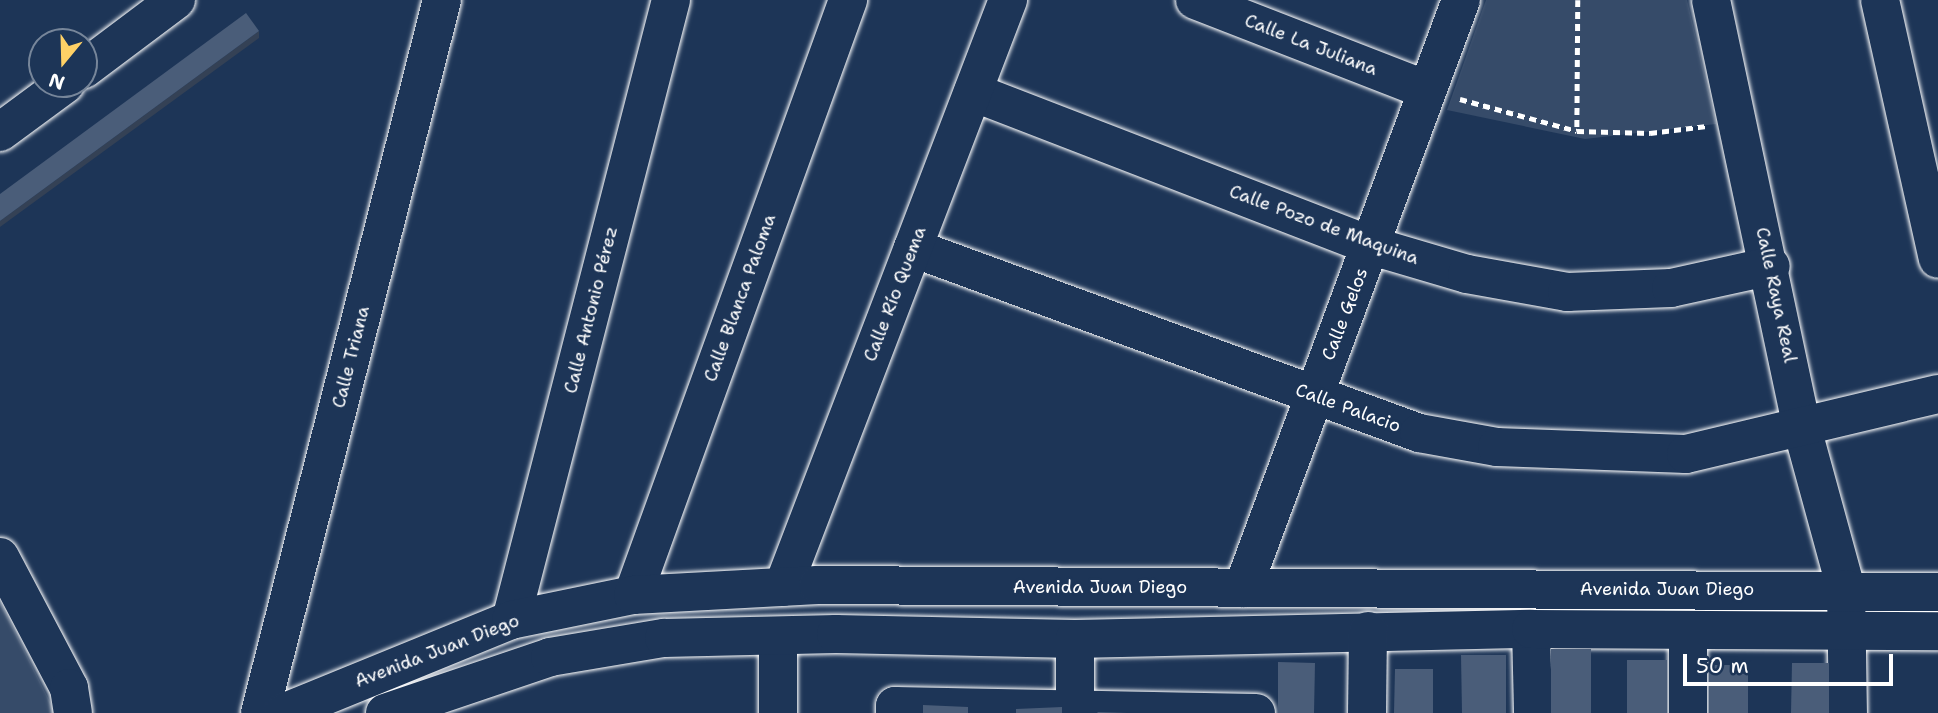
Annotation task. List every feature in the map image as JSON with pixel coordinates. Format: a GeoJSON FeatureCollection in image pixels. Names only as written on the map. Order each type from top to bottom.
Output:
{"type":"FeatureCollection","features":[{"type":"Feature","properties":{"kind":"street"},"geometry":{"type":"LineString","coordinates":[[98,58],[176,0]]}},
{"type":"Feature","properties":{"kind":"street","name":"Calle Triana"},"geometry":{"type":"LineString","coordinates":[[260,713],[442,0]]}},
{"type":"Feature","properties":{"kind":"street","name":"Calle Antonio Pérez"},"geometry":{"type":"LineString","coordinates":[[511,620],[671,0]]}},
{"type":"Feature","properties":{"kind":"street","name":"Calle Blanca Paloma"},"geometry":{"type":"LineString","coordinates":[[633,595],[848,0]]}},
{"type":"Feature","properties":{"kind":"street","name":"Calle Río Quema"},"geometry":{"type":"LineString","coordinates":[[783,587],[1008,0]]}},
{"type":"Feature","properties":{"kind":"street","name":"Calle La Juliana"},"geometry":{"type":"LineString","coordinates":[[1195,0],[1427,90]]}},
{"type":"Feature","properties":{"kind":"street","name":"Calle Gelos"},"geometry":{"type":"LineString","coordinates":[[1243,588],[1461,0]]}},
{"type":"Feature","properties":{"kind":"street","name":"Calle Raya Real"},"geometry":{"type":"LineString","coordinates":[[1711,0],[1771,266],[1802,428],[1846,589],[1848,713]]}},
{"type":"Feature","properties":{"kind":"street"},"geometry":{"type":"LineString","coordinates":[[1880,0],[1938,259]]}},
{"type":"Feature","properties":{"kind":"street","name":"Calle Pozo de Maquina"},"geometry":{"type":"LineString","coordinates":[[973,92],[1372,246],[1467,274],[1567,292],[1671,288],[1771,266]]}},
{"type":"Feature","properties":{"kind":"street"},"geometry":{"type":"LineString","coordinates":[[0,132],[46,98]]}},
{"type":"Feature","properties":{"kind":"street","name":"Calle Palacio"},"geometry":{"type":"LineString","coordinates":[[913,248],[1419,433],[1497,447],[1576,453],[1686,454],[1938,394]]}},
{"type":"Feature","properties":{"kind":"street"},"geometry":{"type":"LineString","coordinates":[[0,557],[69,688],[73,713]]}},
{"type":"Feature","properties":{"kind":"street","name":"Avenida Juan Diego"},"geometry":{"type":"LineString","coordinates":[[283,713],[511,620],[633,595],[783,587],[1846,589],[1938,592]]}},
{"type":"Feature","properties":{"kind":"street"},"geometry":{"type":"LineString","coordinates":[[385,713],[550,657],[664,638],[778,636],[1075,639],[1531,629],[1688,632],[1848,628],[1938,631]]}},
{"type":"Feature","properties":{"kind":"street"},"geometry":{"type":"LineString","coordinates":[[1531,629],[1533,713]]}},
{"type":"Feature","properties":{"kind":"street"},"geometry":{"type":"LineString","coordinates":[[1367,713],[1368,631]]}},
{"type":"Feature","properties":{"kind":"street"},"geometry":{"type":"LineString","coordinates":[[1688,632],[1688,713]]}},
{"type":"Feature","properties":{"kind":"street"},"geometry":{"type":"LineString","coordinates":[[778,636],[779,713]]}},
{"type":"Feature","properties":{"kind":"street"},"geometry":{"type":"LineString","coordinates":[[1075,639],[1075,710]]}},
{"type":"Feature","properties":{"kind":"street"},"geometry":{"type":"LineString","coordinates":[[895,710],[1256,711]]}},
{"type":"Feature","properties":{"kind":"path"},"geometry":{"type":"LineString","coordinates":[[1577,131],[1578,0]]}},
{"type":"Feature","properties":{"kind":"path"},"geometry":{"type":"LineString","coordinates":[[1427,90],[1577,131],[1650,133],[1737,122]]}},
{"type":"Feature","properties":{"kind":"shaded area"},"geometry":{"type":"Polygon","coordinates":[[[1486,0],[1687,0],[1716,124],[1585,139],[1447,110],[1486,0]]]}},
{"type":"Feature","properties":{"kind":"shaded area"},"geometry":{"type":"Polygon","coordinates":[[[0,602],[55,712],[55,713],[0,713],[0,602]]]}},
{"type":"Feature","properties":{"kind":"building"},"geometry":{"type":"Polygon","coordinates":[[[246,13],[259,31],[0,221],[0,194],[246,13]]]}},
{"type":"Feature","properties":{"kind":"building"},"geometry":{"type":"Polygon","coordinates":[[[1551,649],[1591,649],[1591,713],[1551,713],[1551,649]]]}},
{"type":"Feature","properties":{"kind":"building"},"geometry":{"type":"Polygon","coordinates":[[[1461,655],[1506,655],[1506,713],[1462,713],[1461,655]]]}},
{"type":"Feature","properties":{"kind":"building"},"geometry":{"type":"Polygon","coordinates":[[[1627,660],[1667,660],[1667,713],[1627,713],[1627,660]]]}},
{"type":"Feature","properties":{"kind":"building"},"geometry":{"type":"Polygon","coordinates":[[[1278,662],[1315,663],[1314,713],[1278,713],[1278,662]]]}},
{"type":"Feature","properties":{"kind":"building"},"geometry":{"type":"Polygon","coordinates":[[[1792,663],[1829,663],[1829,713],[1791,713],[1792,663]]]}},
{"type":"Feature","properties":{"kind":"building"},"geometry":{"type":"Polygon","coordinates":[[[1709,665],[1748,665],[1748,713],[1709,713],[1709,665]]]}},
{"type":"Feature","properties":{"kind":"building"},"geometry":{"type":"Polygon","coordinates":[[[1395,669],[1433,669],[1433,713],[1394,713],[1395,669]]]}},
{"type":"Feature","properties":{"kind":"building"},"geometry":{"type":"Polygon","coordinates":[[[923,705],[968,707],[968,713],[923,713],[923,705]]]}},
{"type":"Feature","properties":{"kind":"building"},"geometry":{"type":"Polygon","coordinates":[[[1062,707],[1062,713],[1016,713],[1016,709],[1062,707]]]}}]}
